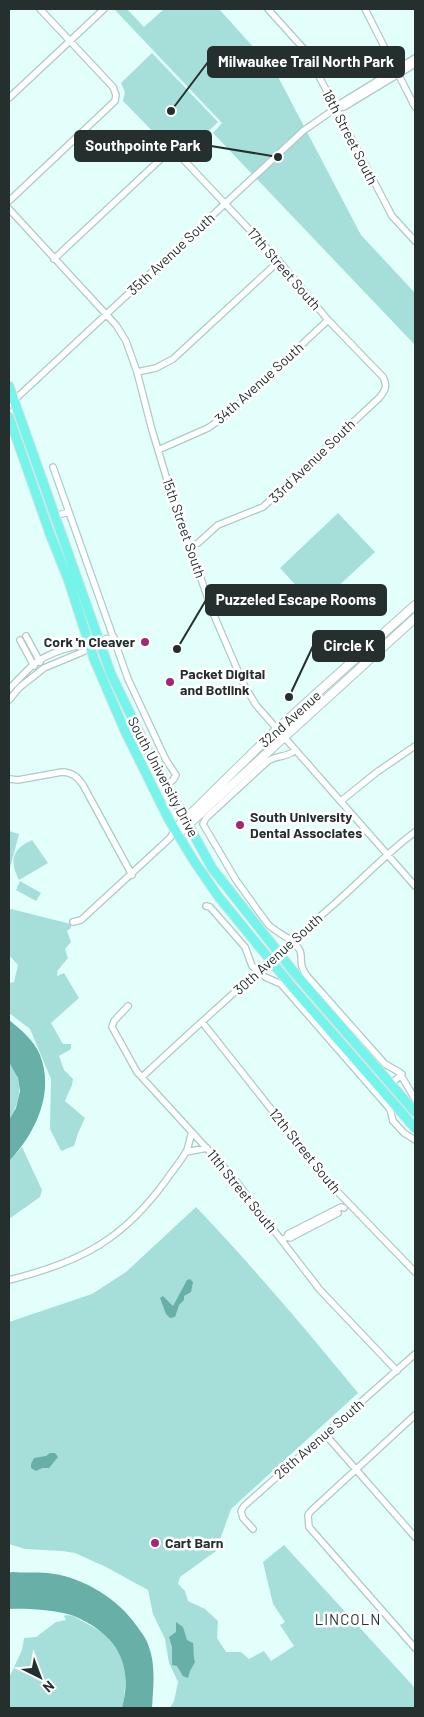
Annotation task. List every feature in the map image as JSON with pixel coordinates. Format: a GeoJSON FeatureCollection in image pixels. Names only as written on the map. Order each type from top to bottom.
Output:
{"type":"FeatureCollection","features":[{"type":"Feature","properties":{"kind":"main road","name":"South University Drive"},"geometry":{"type":"LineString","coordinates":[[9,386],[11,402],[55,516],[111,674],[130,716],[186,822],[212,868],[278,953],[415,1112]]}},
{"type":"Feature","properties":{"kind":"main road","name":"South University Drive"},"geometry":{"type":"LineString","coordinates":[[9,417],[90,645],[125,731],[174,834],[218,896],[353,1058],[411,1120],[415,1128]]}},
{"type":"Feature","properties":{"kind":"main road","name":"32nd Avenue"},"geometry":{"type":"LineString","coordinates":[[174,834],[278,729],[415,605]]}},
{"type":"Feature","properties":{"kind":"main road","name":"32nd Avenue"},"geometry":{"type":"LineString","coordinates":[[186,822],[415,618]]}},
{"type":"Feature","properties":{"kind":"main road"},"geometry":{"type":"LineString","coordinates":[[353,1058],[362,1060],[383,1085],[391,1084]]}},
{"type":"Feature","properties":{"kind":"street"},"geometry":{"type":"LineString","coordinates":[[9,201],[115,101],[116,95],[113,87],[40,9]]}},
{"type":"Feature","properties":{"kind":"street"},"geometry":{"type":"LineString","coordinates":[[9,98],[104,9]]}},
{"type":"Feature","properties":{"kind":"street","name":"18th Street South"},"geometry":{"type":"LineString","coordinates":[[268,9],[303,48],[392,216],[415,242]]}},
{"type":"Feature","properties":{"kind":"street"},"geometry":{"type":"LineString","coordinates":[[365,9],[415,107]]}},
{"type":"Feature","properties":{"kind":"street"},"geometry":{"type":"LineString","coordinates":[[397,72],[415,58]]}},
{"type":"Feature","properties":{"kind":"street"},"geometry":{"type":"LineString","coordinates":[[397,72],[415,64]]}},
{"type":"Feature","properties":{"kind":"street","name":"35th Avenue South"},"geometry":{"type":"LineString","coordinates":[[11,402],[303,131],[342,103],[397,72]]}},
{"type":"Feature","properties":{"kind":"street","name":"17th Street South"},"geometry":{"type":"LineString","coordinates":[[54,259],[164,156],[173,153],[182,158],[225,203],[279,261],[328,320],[383,377],[386,384],[385,392],[379,398]]}},
{"type":"Feature","properties":{"kind":"street","name":"15th Street South"},"geometry":{"type":"LineString","coordinates":[[9,209],[105,314],[126,340],[137,372],[158,450],[190,547],[213,613],[244,685],[256,705],[415,886]]}},
{"type":"Feature","properties":{"kind":"street"},"geometry":{"type":"LineString","coordinates":[[137,372],[156,368],[173,358],[279,261]]}},
{"type":"Feature","properties":{"kind":"street","name":"34th Avenue South"},"geometry":{"type":"LineString","coordinates":[[158,450],[208,428],[228,414],[328,320]]}},
{"type":"Feature","properties":{"kind":"street","name":"33rd Avenue South"},"geometry":{"type":"LineString","coordinates":[[190,547],[198,543],[218,525],[263,507],[379,398]]}},
{"type":"Feature","properties":{"kind":"street"},"geometry":{"type":"LineString","coordinates":[[53,467],[128,679],[166,760],[176,775],[166,785]]}},
{"type":"Feature","properties":{"kind":"street"},"geometry":{"type":"LineString","coordinates":[[55,516],[68,512]]}},
{"type":"Feature","properties":{"kind":"street"},"geometry":{"type":"LineString","coordinates":[[9,700],[20,687],[44,668],[99,641],[114,637]]}},
{"type":"Feature","properties":{"kind":"street"},"geometry":{"type":"LineString","coordinates":[[23,638],[36,663],[38,672]]}},
{"type":"Feature","properties":{"kind":"street"},"geometry":{"type":"LineString","coordinates":[[9,689],[36,663],[90,645]]}},
{"type":"Feature","properties":{"kind":"street"},"geometry":{"type":"LineString","coordinates":[[36,663],[44,668]]}},
{"type":"Feature","properties":{"kind":"street"},"geometry":{"type":"LineString","coordinates":[[341,801],[377,772],[415,746]]}},
{"type":"Feature","properties":{"kind":"street"},"geometry":{"type":"LineString","coordinates":[[296,750],[287,756],[268,761],[206,818],[203,824],[236,880],[271,929],[286,936],[300,951],[301,968],[307,976],[385,1064],[402,1074],[409,1091],[415,1099]]}},
{"type":"Feature","properties":{"kind":"street"},"geometry":{"type":"LineString","coordinates":[[9,779],[18,780],[62,772],[76,776],[83,785],[132,875]]}},
{"type":"Feature","properties":{"kind":"street","name":"30th Avenue South"},"geometry":{"type":"LineString","coordinates":[[142,1077],[291,941],[415,832]]}},
{"type":"Feature","properties":{"kind":"street","name":"32nd Avenue"},"geometry":{"type":"LineString","coordinates":[[74,922],[81,920],[132,875],[174,834]]}},
{"type":"Feature","properties":{"kind":"street"},"geometry":{"type":"LineString","coordinates":[[206,906],[210,906],[245,947],[252,966],[266,977],[281,984],[390,1109],[393,1121],[399,1128],[415,1140]]}},
{"type":"Feature","properties":{"kind":"street","name":"11th Street South"},"geometry":{"type":"LineString","coordinates":[[128,1006],[114,1020],[112,1027],[132,1066],[207,1148],[284,1238],[320,1290],[397,1371]]}},
{"type":"Feature","properties":{"kind":"street","name":"12th Street South"},"geometry":{"type":"LineString","coordinates":[[202,1022],[333,1187],[415,1272]]}},
{"type":"Feature","properties":{"kind":"street"},"geometry":{"type":"LineString","coordinates":[[391,1084],[402,1074]]}},
{"type":"Feature","properties":{"kind":"street"},"geometry":{"type":"LineString","coordinates":[[399,1128],[411,1120]]}},
{"type":"Feature","properties":{"kind":"street"},"geometry":{"type":"LineString","coordinates":[[9,1280],[66,1263],[87,1254],[134,1219],[147,1206],[186,1152],[192,1132]]}},
{"type":"Feature","properties":{"kind":"street"},"geometry":{"type":"LineString","coordinates":[[186,1152],[207,1148]]}},
{"type":"Feature","properties":{"kind":"street"},"geometry":{"type":"LineString","coordinates":[[284,1238],[288,1234],[341,1207],[344,1208],[350,1205]]}},
{"type":"Feature","properties":{"kind":"street","name":"26th Avenue South"},"geometry":{"type":"LineString","coordinates":[[253,1529],[243,1518],[241,1511],[244,1506],[415,1354]]}},
{"type":"Feature","properties":{"kind":"street"},"geometry":{"type":"LineString","coordinates":[[415,1416],[311,1511],[308,1521],[309,1527],[415,1648]]}},
{"type":"Feature","properties":{"kind":"street"},"geometry":{"type":"LineString","coordinates":[[325,1434],[415,1536]]}},
{"type":"Feature","properties":{"kind":"shaded area"},"geometry":{"type":"Polygon","coordinates":[[[127,9],[144,27],[164,9],[219,9],[275,71],[361,235],[415,293],[415,345],[213,133],[222,123],[115,10],[127,9]]]}},
{"type":"Feature","properties":{"kind":"shaded area"},"geometry":{"type":"Polygon","coordinates":[[[152,53],[218,122],[187,152],[179,146],[167,146],[123,101],[125,92],[121,83],[152,53]]]}},
{"type":"Feature","properties":{"kind":"shaded area"},"geometry":{"type":"Polygon","coordinates":[[[338,513],[375,552],[316,607],[280,568],[338,513]]]}},
{"type":"Feature","properties":{"kind":"shaded area"},"geometry":{"type":"Polygon","coordinates":[[[9,831],[19,834],[9,872],[9,831]]]}},
{"type":"Feature","properties":{"kind":"shaded area"},"geometry":{"type":"Polygon","coordinates":[[[32,840],[48,863],[19,880],[14,867],[14,856],[20,847],[32,840]]]}},
{"type":"Feature","properties":{"kind":"shaded area"},"geometry":{"type":"Polygon","coordinates":[[[20,881],[41,893],[36,901],[16,890],[20,881]]]}},
{"type":"Feature","properties":{"kind":"shaded area"},"geometry":{"type":"Polygon","coordinates":[[[11,909],[71,924],[71,928],[67,931],[71,942],[65,949],[68,958],[58,970],[57,976],[64,973],[79,998],[51,1023],[63,1044],[71,1044],[71,1049],[59,1056],[64,1070],[73,1079],[65,1101],[85,1118],[74,1146],[61,1151],[50,1129],[51,1079],[30,1029],[9,1013],[9,983],[14,982],[18,965],[9,955],[9,911],[11,909]]]}},
{"type":"Feature","properties":{"kind":"shaded area"},"geometry":{"type":"Polygon","coordinates":[[[9,1020],[34,1044],[44,1069],[45,1084],[44,1098],[34,1126],[9,1161],[9,1120],[16,1108],[20,1091],[18,1078],[9,1062],[9,1020]]]}},
{"type":"Feature","properties":{"kind":"shaded area"},"geometry":{"type":"Polygon","coordinates":[[[9,1062],[17,1076],[19,1091],[16,1105],[9,1120],[9,1062]]]}},
{"type":"Feature","properties":{"kind":"shaded area"},"geometry":{"type":"Polygon","coordinates":[[[22,1147],[42,1190],[40,1197],[9,1219],[9,1161],[22,1147]]]}},
{"type":"Feature","properties":{"kind":"shaded area"},"geometry":{"type":"Polygon","coordinates":[[[196,1207],[279,1298],[358,1393],[231,1509],[216,1551],[180,1577],[178,1584],[185,1591],[188,1601],[205,1609],[218,1621],[217,1638],[226,1652],[241,1652],[249,1659],[264,1651],[271,1661],[294,1646],[280,1625],[285,1622],[273,1604],[263,1562],[284,1545],[415,1688],[415,1708],[170,1708],[174,1701],[178,1682],[169,1663],[165,1639],[153,1614],[148,1590],[106,1567],[75,1553],[25,1549],[9,1544],[9,1322],[92,1294],[126,1272],[196,1207]]]}},
{"type":"Feature","properties":{"kind":"shaded area"},"geometry":{"type":"Polygon","coordinates":[[[190,1279],[193,1282],[191,1292],[184,1296],[184,1300],[179,1305],[175,1317],[170,1318],[166,1314],[160,1298],[163,1296],[173,1306],[187,1280],[190,1279]]]}},
{"type":"Feature","properties":{"kind":"shaded area"},"geometry":{"type":"Polygon","coordinates":[[[50,1453],[55,1453],[58,1457],[49,1468],[42,1468],[36,1471],[31,1468],[34,1458],[46,1456],[50,1453]]]}},
{"type":"Feature","properties":{"kind":"shaded area"},"geometry":{"type":"Polygon","coordinates":[[[9,1573],[47,1573],[71,1578],[95,1588],[116,1603],[133,1621],[148,1643],[153,1662],[154,1677],[152,1708],[122,1708],[125,1692],[123,1664],[111,1641],[89,1623],[59,1612],[9,1609],[9,1573]]]}},
{"type":"Feature","properties":{"kind":"shaded area"},"geometry":{"type":"Polygon","coordinates":[[[64,1616],[73,1616],[106,1634],[120,1654],[126,1670],[122,1708],[9,1708],[9,1678],[22,1650],[24,1638],[36,1637],[56,1622],[66,1620],[64,1616]]]}},
{"type":"Feature","properties":{"kind":"shaded area"},"geometry":{"type":"Polygon","coordinates":[[[176,1622],[183,1627],[187,1640],[193,1643],[195,1662],[188,1678],[183,1676],[177,1666],[172,1665],[172,1647],[169,1637],[176,1632],[176,1622]]]}},
{"type":"Feature","properties":{"kind":"place","name":"Milwaukee Trail North Park"},"geometry":{"type":"Point","coordinates":[171,111]}},
{"type":"Feature","properties":{"kind":"place","name":"Southpointe Park"},"geometry":{"type":"Point","coordinates":[278,157]}},
{"type":"Feature","properties":{"kind":"place","name":"Cork 'n Cleaver"},"geometry":{"type":"Point","coordinates":[145,642]}},
{"type":"Feature","properties":{"kind":"place","name":"Puzzeled Escape Rooms"},"geometry":{"type":"Point","coordinates":[177,649]}},
{"type":"Feature","properties":{"kind":"place","name":"Packet Digital and Botlink"},"geometry":{"type":"Point","coordinates":[170,682]}},
{"type":"Feature","properties":{"kind":"place","name":"Circle K"},"geometry":{"type":"Point","coordinates":[289,697]}},
{"type":"Feature","properties":{"kind":"place","name":"South University Dental Associates"},"geometry":{"type":"Point","coordinates":[240,825]}},
{"type":"Feature","properties":{"kind":"place","name":"Cart Barn"},"geometry":{"type":"Point","coordinates":[155,1543]}},
{"type":"Feature","properties":{"kind":"district","name":"LINCOLN"},"geometry":{"type":"Point","coordinates":[348,1620]}}]}
